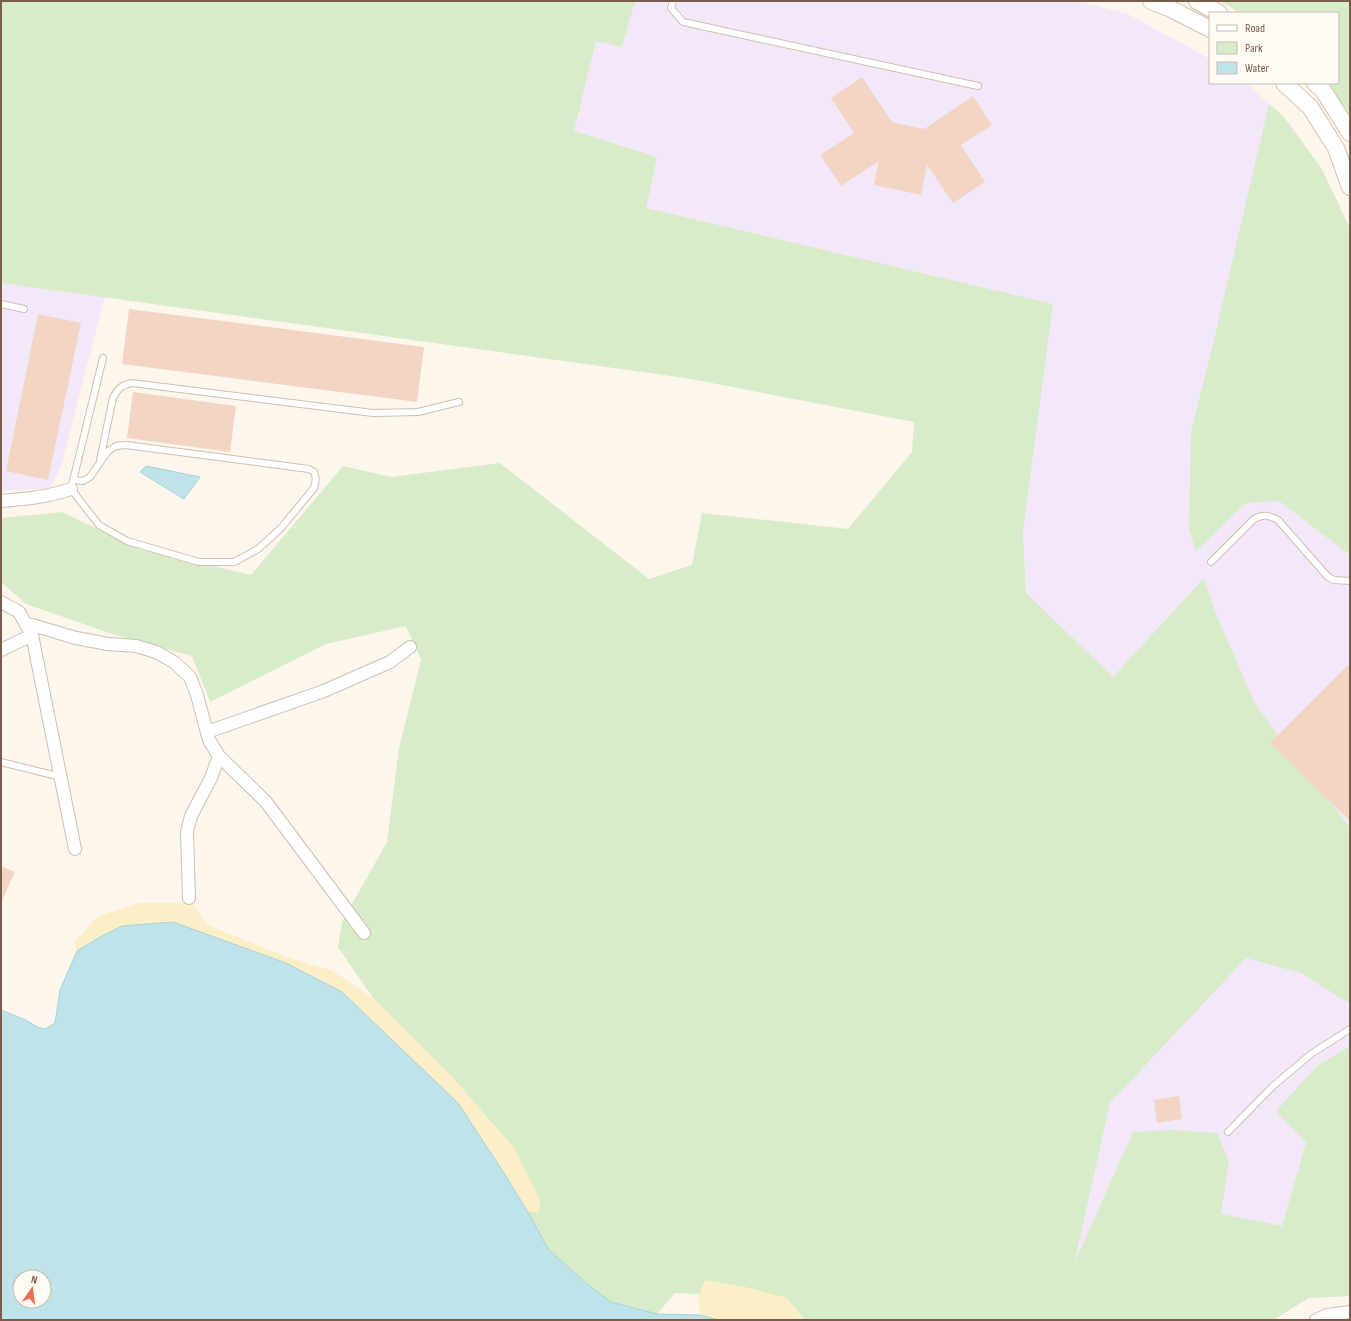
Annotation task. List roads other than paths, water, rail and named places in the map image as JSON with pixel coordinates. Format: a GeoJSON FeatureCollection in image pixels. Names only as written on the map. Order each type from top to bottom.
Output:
{"type":"FeatureCollection","features":[{"type":"Feature","properties":{"kind":"main road"},"geometry":{"type":"LineString","coordinates":[[1151,1],[1171,9],[1209,28]]}},
{"type":"Feature","properties":{"kind":"main road"},"geometry":{"type":"LineString","coordinates":[[1197,1],[1217,12]]}},
{"type":"Feature","properties":{"kind":"main road"},"geometry":{"type":"LineString","coordinates":[[1285,84],[1310,107],[1336,148],[1350,187]]}},
{"type":"Feature","properties":{"kind":"main road"},"geometry":{"type":"LineString","coordinates":[[1316,84],[1323,90],[1350,133]]}},
{"type":"Feature","properties":{"kind":"street"},"geometry":{"type":"LineString","coordinates":[[1,501],[59,493],[72,485]]}},
{"type":"Feature","properties":{"kind":"street"},"geometry":{"type":"LineString","coordinates":[[1,602],[19,612],[32,635],[75,849]]}},
{"type":"Feature","properties":{"kind":"street"},"geometry":{"type":"LineString","coordinates":[[25,623],[76,638],[108,644],[136,646],[156,652],[174,662],[190,677],[198,695],[209,740],[219,756],[266,802],[364,933]]}},
{"type":"Feature","properties":{"kind":"street"},"geometry":{"type":"LineString","coordinates":[[1,650],[32,635]]}},
{"type":"Feature","properties":{"kind":"street"},"geometry":{"type":"LineString","coordinates":[[207,732],[324,691],[390,662],[410,647]]}},
{"type":"Feature","properties":{"kind":"street"},"geometry":{"type":"LineString","coordinates":[[188,898],[187,832],[191,816],[211,778],[219,756]]}},
{"type":"Feature","properties":{"kind":"street"},"geometry":{"type":"LineString","coordinates":[[1316,1320],[1327,1315],[1350,1312]]}},
{"type":"Feature","properties":{"kind":"lane"},"geometry":{"type":"LineString","coordinates":[[673,1],[671,8],[683,22],[978,86]]}},
{"type":"Feature","properties":{"kind":"lane"},"geometry":{"type":"LineString","coordinates":[[1,304],[24,309]]}},
{"type":"Feature","properties":{"kind":"lane"},"geometry":{"type":"LineString","coordinates":[[72,485],[90,477],[108,451],[116,446],[126,445],[309,469],[314,472],[316,479],[314,488],[281,528],[258,550],[234,562],[199,562],[127,541],[99,525],[72,485],[103,358]]}},
{"type":"Feature","properties":{"kind":"lane"},"geometry":{"type":"LineString","coordinates":[[100,464],[113,398],[118,389],[124,384],[132,383],[373,413],[418,412],[459,402]]}},
{"type":"Feature","properties":{"kind":"lane"},"geometry":{"type":"LineString","coordinates":[[1211,562],[1254,519],[1260,516],[1270,516],[1278,520],[1328,577],[1334,580],[1350,581]]}},
{"type":"Feature","properties":{"kind":"lane"},"geometry":{"type":"LineString","coordinates":[[1,762],[61,776]]}},
{"type":"Feature","properties":{"kind":"lane"},"geometry":{"type":"LineString","coordinates":[[1228,1132],[1273,1086],[1311,1054],[1350,1029]]}},
{"type":"Feature","properties":{"kind":"water"},"geometry":{"type":"Polygon","coordinates":[[[146,466],[200,477],[184,499],[140,472],[146,466]]]}},
{"type":"Feature","properties":{"kind":"water"},"geometry":{"type":"Polygon","coordinates":[[[173,922],[286,963],[342,992],[458,1103],[528,1212],[548,1249],[586,1283],[611,1302],[657,1314],[700,1315],[719,1320],[1,1320],[1,1010],[26,1020],[37,1027],[45,1029],[55,1023],[60,990],[77,951],[122,926],[173,922]]]}}]}
